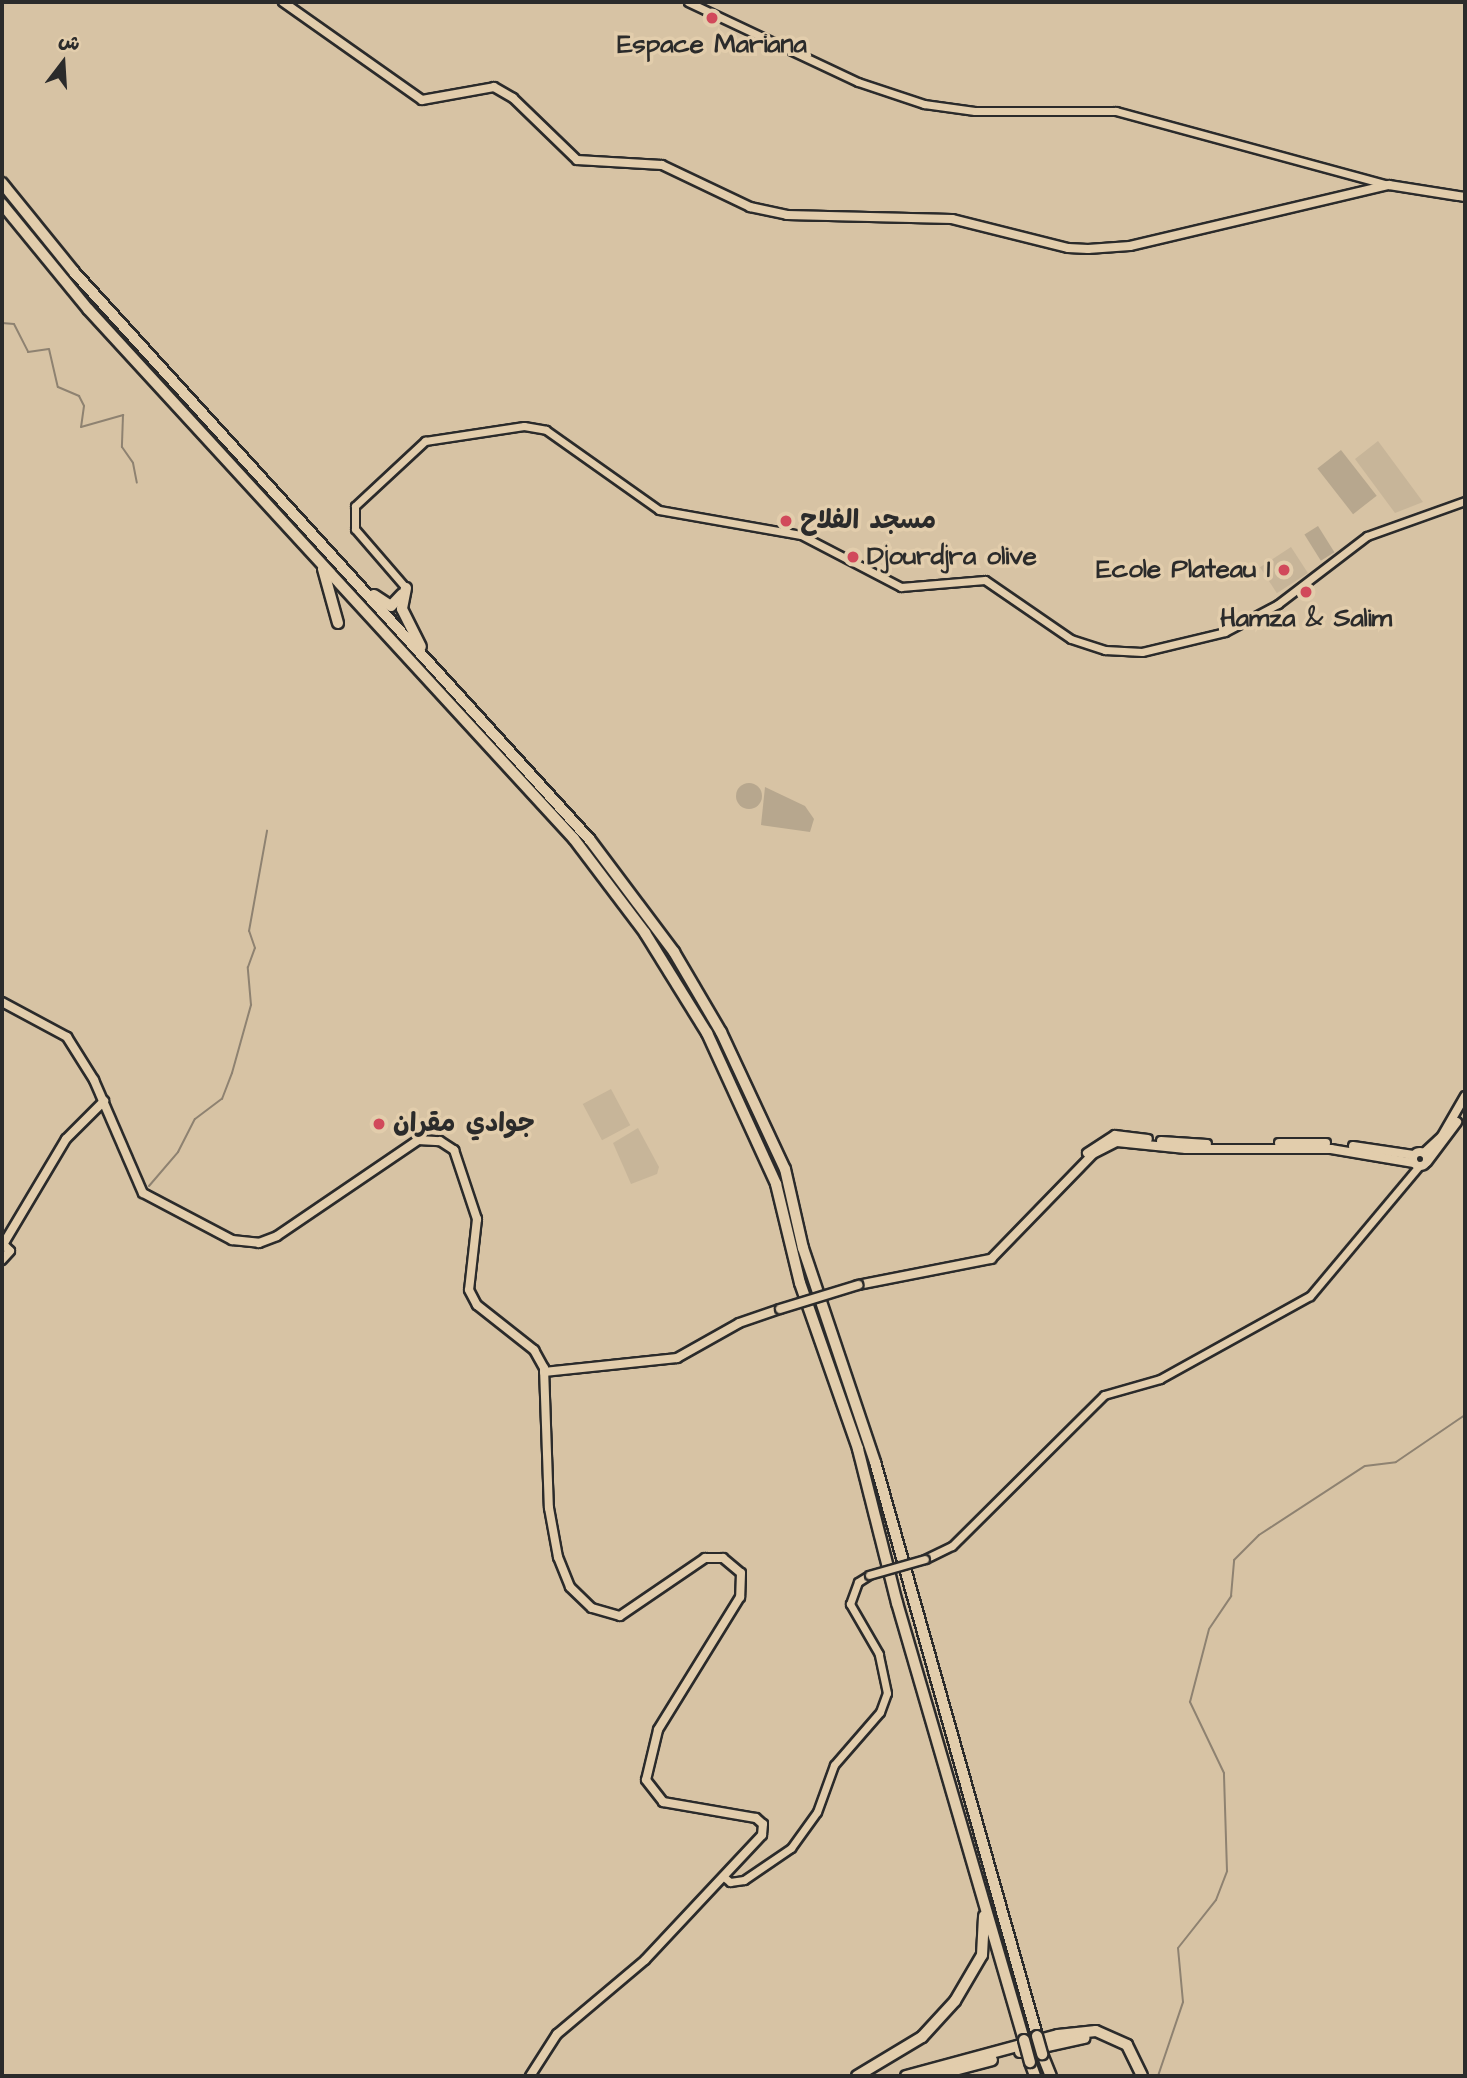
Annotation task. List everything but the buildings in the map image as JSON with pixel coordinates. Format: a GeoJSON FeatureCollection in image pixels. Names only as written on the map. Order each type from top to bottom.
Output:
{"type":"FeatureCollection","features":[{"type":"Feature","properties":{"kind":"highway"},"geometry":{"type":"LineString","coordinates":[[2,183],[74,272],[622,879],[692,981],[756,1103],[785,1169],[803,1248],[875,1462],[1049,2076]]}},
{"type":"Feature","properties":{"kind":"highway"},"geometry":{"type":"LineString","coordinates":[[2,204],[88,309],[594,864],[666,965],[726,1067],[776,1184],[800,1283],[858,1449],[1035,2076]]}},
{"type":"Feature","properties":{"kind":"highway"},"geometry":{"type":"LineString","coordinates":[[322,565],[338,623]]}},
{"type":"Feature","properties":{"kind":"highway"},"geometry":{"type":"LineString","coordinates":[[355,581],[391,606],[406,588]]}},
{"type":"Feature","properties":{"kind":"highway"},"geometry":{"type":"LineString","coordinates":[[406,588],[403,615],[427,660]]}},
{"type":"Feature","properties":{"kind":"highway"},"geometry":{"type":"LineString","coordinates":[[857,2076],[922,2037],[973,1973],[985,1935],[975,1871]]}},
{"type":"Feature","properties":{"kind":"highway"},"geometry":{"type":"LineString","coordinates":[[906,2076],[1058,2035],[1096,2031],[1128,2045],[1142,2076]]}},
{"type":"Feature","properties":{"kind":"highway"},"geometry":{"type":"LineString","coordinates":[[932,2076],[1091,2037],[1119,2046],[1136,2076]]}},
{"type":"Feature","properties":{"kind":"main road"},"geometry":{"type":"LineString","coordinates":[[283,2],[422,100],[494,87],[513,98],[577,160],[662,164],[750,207],[779,214],[928,216],[982,223],[1068,248],[1100,248],[1150,242],[1389,185],[1465,197]]}},
{"type":"Feature","properties":{"kind":"main road"},"geometry":{"type":"LineString","coordinates":[[2,1002],[67,1037],[104,1101],[143,1193],[242,1242],[277,1236],[418,1140],[447,1144],[461,1159],[476,1204],[477,1242],[467,1281],[472,1298],[534,1350],[544,1372],[554,1539],[563,1572],[580,1598],[604,1614],[620,1616],[705,1558],[723,1558],[741,1573],[740,1597],[658,1730],[646,1780],[663,1802],[761,1820],[762,1835],[645,1960],[557,2034],[530,2076]]}},
{"type":"Feature","properties":{"kind":"main road"},"geometry":{"type":"LineString","coordinates":[[1419,1160],[1442,1136],[1465,1096]]}},
{"type":"Feature","properties":{"kind":"main road"},"geometry":{"type":"LineString","coordinates":[[2,1260],[10,1253],[3,1243],[66,1139],[104,1101]]}},
{"type":"Feature","properties":{"kind":"main road"},"geometry":{"type":"LineString","coordinates":[[1419,1160],[1465,1107]]}},
{"type":"Feature","properties":{"kind":"main road"},"geometry":{"type":"LineString","coordinates":[[544,1372],[677,1357],[739,1323],[780,1309],[858,1285],[979,1262],[1095,1145],[1115,1135],[1205,1144],[1325,1143],[1419,1160]]}},
{"type":"Feature","properties":{"kind":"street"},"geometry":{"type":"LineString","coordinates":[[688,2],[858,82],[924,104],[975,111],[1116,111],[1389,185]]}},
{"type":"Feature","properties":{"kind":"street"},"geometry":{"type":"LineString","coordinates":[[406,588],[355,530],[355,506],[425,441],[524,426],[546,430],[659,510],[801,535],[901,587],[985,580],[1071,639],[1105,650],[1142,652],[1225,632],[1278,604],[1367,536],[1465,501]]}},
{"type":"Feature","properties":{"kind":"street"},"geometry":{"type":"LineString","coordinates":[[724,1877],[730,1882],[744,1880],[791,1848],[817,1812],[834,1765],[880,1712],[887,1693],[879,1654],[850,1604],[858,1582],[869,1575],[925,1559],[952,1546],[1104,1395],[1160,1379],[1310,1296],[1419,1160]]}},
{"type":"Feature","properties":{"kind":"shaded area"},"geometry":{"type":"Polygon","coordinates":[[[1378,441],[1423,502],[1395,513],[1355,459],[1378,441]]]}},
{"type":"Feature","properties":{"kind":"shaded area"},"geometry":{"type":"Polygon","coordinates":[[[1341,450],[1377,496],[1353,514],[1317,468],[1341,450]]]}},
{"type":"Feature","properties":{"kind":"shaded area"},"geometry":{"type":"Polygon","coordinates":[[[1318,526],[1334,552],[1321,561],[1304,534],[1318,526]]]}},
{"type":"Feature","properties":{"kind":"shaded area","name":"Ecole Plateau 1"},"geometry":{"type":"Polygon","coordinates":[[[1291,547],[1308,573],[1277,593],[1260,567],[1291,547]]]}},
{"type":"Feature","properties":{"kind":"shaded area"},"geometry":{"type":"Polygon","coordinates":[[[749,783],[758,787],[762,796],[758,805],[749,809],[740,805],[736,796],[740,787],[749,783]]]}},
{"type":"Feature","properties":{"kind":"shaded area"},"geometry":{"type":"Polygon","coordinates":[[[765,787],[805,806],[814,819],[810,832],[761,825],[765,787]]]}},
{"type":"Feature","properties":{"kind":"shaded area"},"geometry":{"type":"Polygon","coordinates":[[[611,1089],[630,1125],[602,1140],[583,1104],[611,1089]]]}},
{"type":"Feature","properties":{"kind":"shaded area"},"geometry":{"type":"Polygon","coordinates":[[[638,1128],[659,1167],[657,1174],[631,1184],[613,1143],[638,1128]]]}},
{"type":"Feature","properties":{"kind":"waterway"},"geometry":{"type":"LineString","coordinates":[[2,323],[14,324],[28,352],[49,349],[58,387],[79,396],[84,406],[81,427],[123,415],[122,447],[133,463],[137,483]]}},
{"type":"Feature","properties":{"kind":"waterway"},"geometry":{"type":"LineString","coordinates":[[149,1186],[178,1152],[195,1119],[222,1099],[232,1073],[251,1005],[248,967],[255,948],[249,931],[267,831]]}},
{"type":"Feature","properties":{"kind":"waterway"},"geometry":{"type":"LineString","coordinates":[[1158,2076],[1183,2002],[1178,1948],[1216,1900],[1227,1871],[1224,1773],[1190,1702],[1209,1629],[1231,1596],[1234,1560],[1259,1535],[1365,1466],[1396,1462],[1465,1415]]}},
{"type":"Feature","properties":{"kind":"place","name":"Espace Mariana"},"geometry":{"type":"Point","coordinates":[712,18]}},
{"type":"Feature","properties":{"kind":"place","name":"مسجد الفلاح"},"geometry":{"type":"Point","coordinates":[786,521]}},
{"type":"Feature","properties":{"kind":"place","name":"Djourdjra olive"},"geometry":{"type":"Point","coordinates":[853,557]}},
{"type":"Feature","properties":{"kind":"place","name":"Ecole Plateau 1"},"geometry":{"type":"Point","coordinates":[1284,570]}},
{"type":"Feature","properties":{"kind":"place","name":"Hamza & Salim"},"geometry":{"type":"Point","coordinates":[1306,592]}},
{"type":"Feature","properties":{"kind":"place","name":"جوادي مقران"},"geometry":{"type":"Point","coordinates":[379,1124]}}]}
